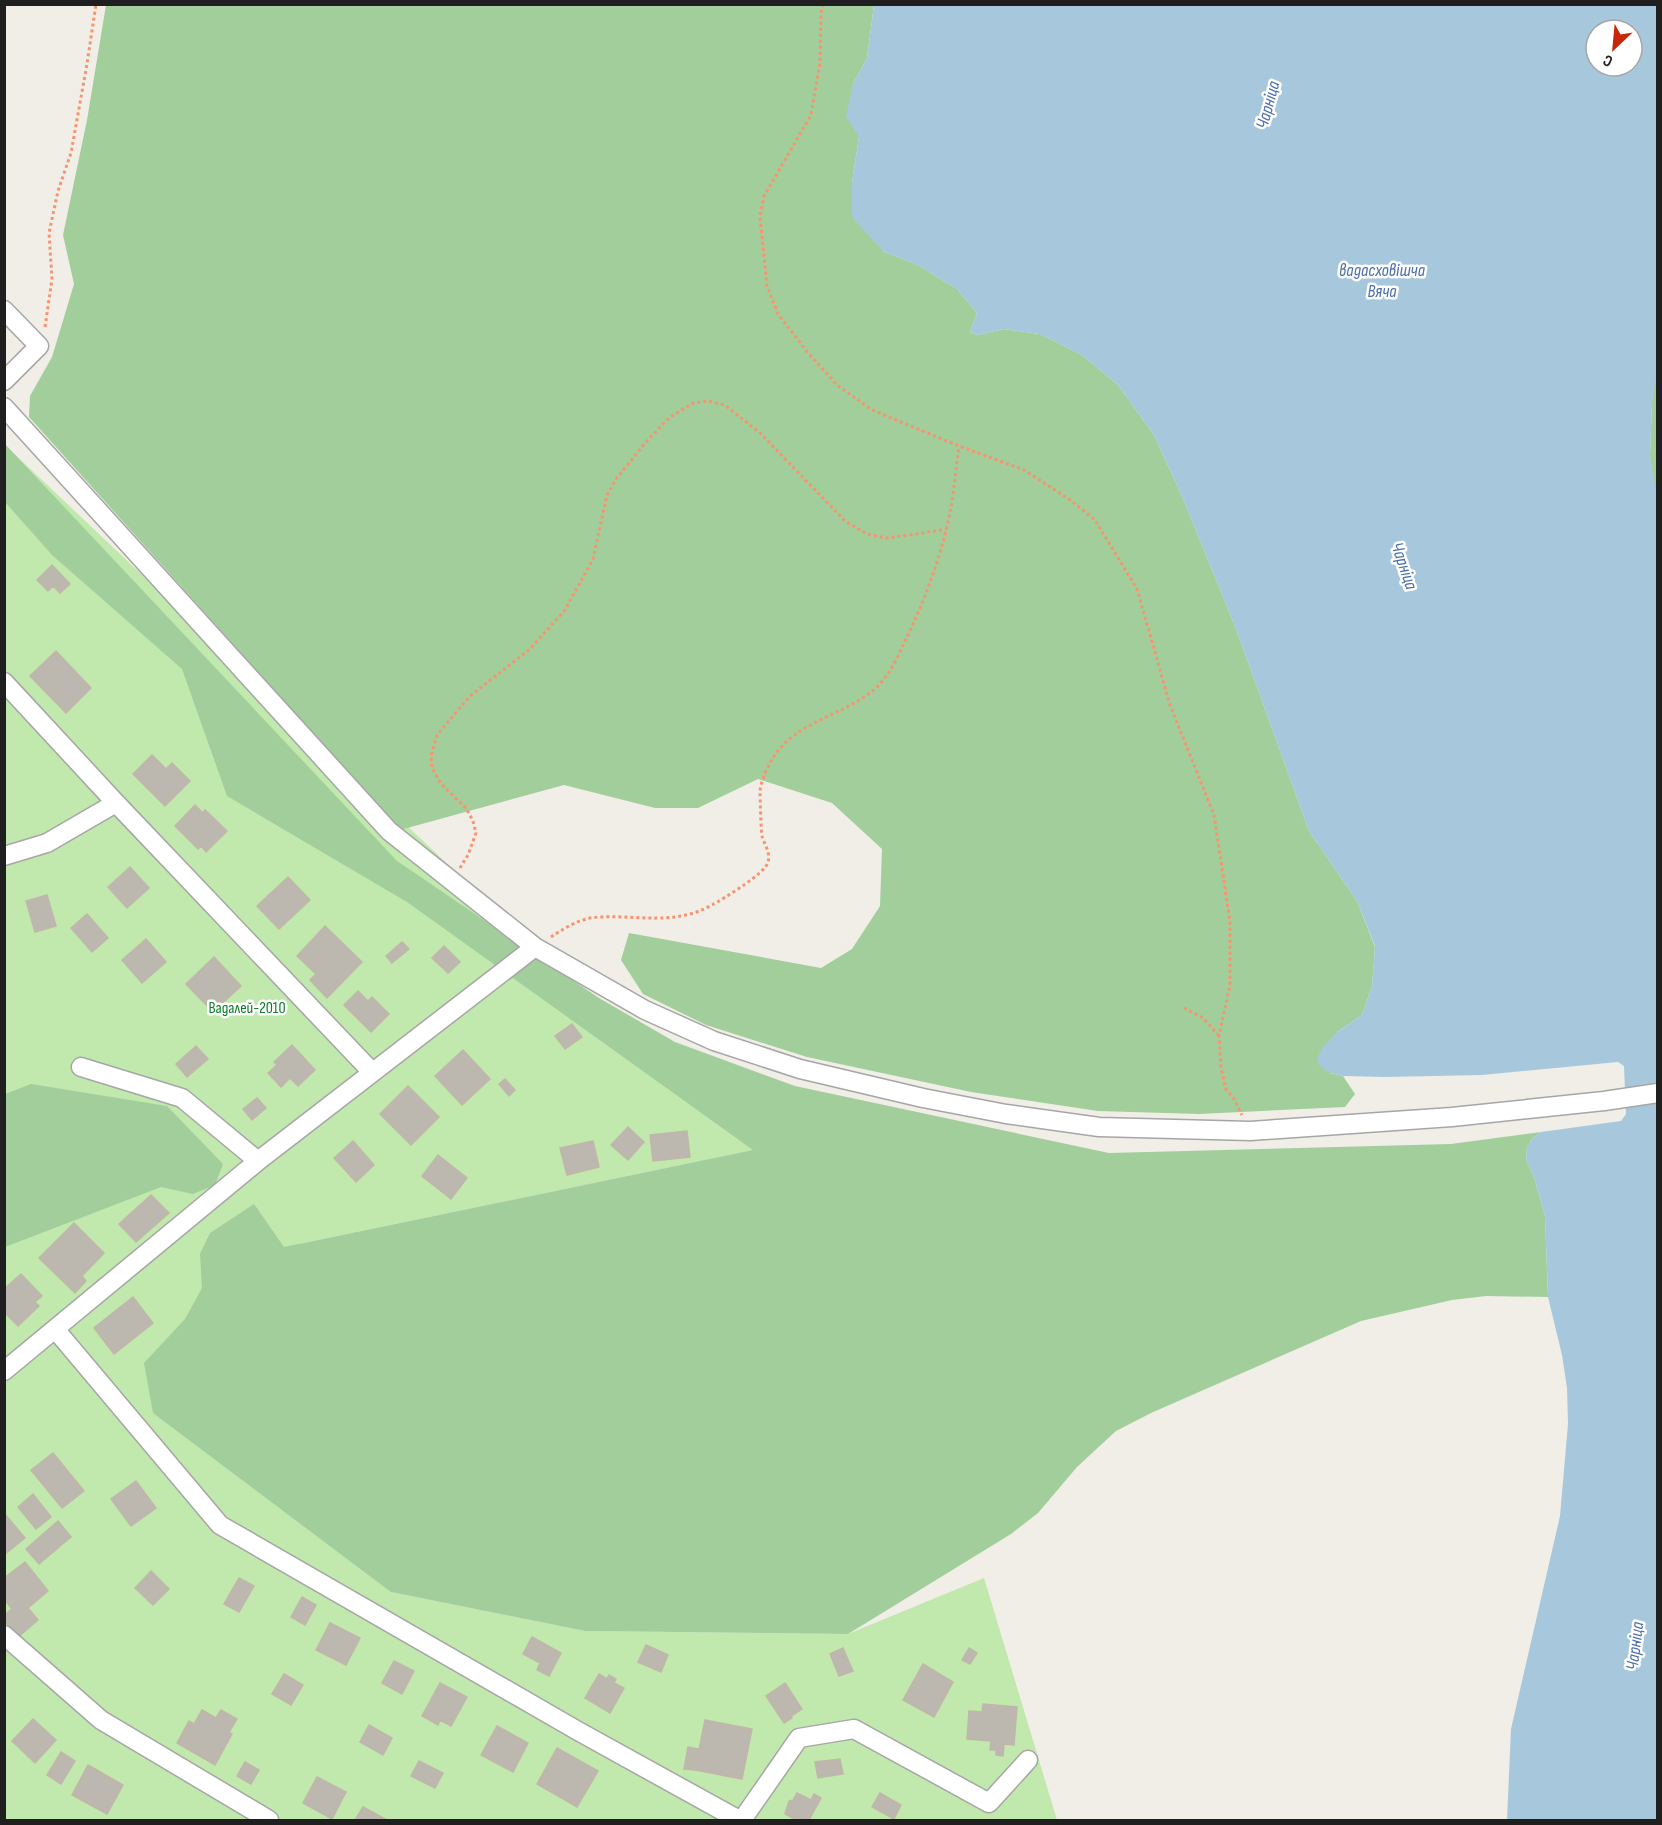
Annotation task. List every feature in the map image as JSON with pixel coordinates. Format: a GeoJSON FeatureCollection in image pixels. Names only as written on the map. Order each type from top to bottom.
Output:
{"type":"FeatureCollection","features":[{"type":"Feature","properties":{"kind":"street"},"geometry":{"type":"LineString","coordinates":[[4,310],[39,346],[4,381]]}},
{"type":"Feature","properties":{"kind":"street"},"geometry":{"type":"LineString","coordinates":[[4,407],[388,831],[535,947],[645,1010],[714,1041],[800,1069],[923,1098],[1006,1114],[1099,1127],[1250,1131],[1452,1117],[1658,1093]]}},
{"type":"Feature","properties":{"kind":"street"},"geometry":{"type":"LineString","coordinates":[[4,682],[372,1072]]}},
{"type":"Feature","properties":{"kind":"street"},"geometry":{"type":"LineString","coordinates":[[4,856],[47,843],[116,803]]}},
{"type":"Feature","properties":{"kind":"street"},"geometry":{"type":"LineString","coordinates":[[4,1371],[258,1161],[535,947]]}},
{"type":"Feature","properties":{"kind":"street"},"geometry":{"type":"LineString","coordinates":[[81,1067],[182,1098],[258,1161]]}},
{"type":"Feature","properties":{"kind":"street"},"geometry":{"type":"LineString","coordinates":[[55,1329],[220,1525],[578,1731],[741,1821],[799,1738],[854,1729],[989,1803],[1028,1760]]}},
{"type":"Feature","properties":{"kind":"street"},"geometry":{"type":"LineString","coordinates":[[4,1635],[101,1720],[269,1821]]}},
{"type":"Feature","properties":{"kind":"path"},"geometry":{"type":"LineString","coordinates":[[39,346],[46,323],[52,279],[49,233],[58,191],[71,153],[96,4]]}},
{"type":"Feature","properties":{"kind":"path"},"geometry":{"type":"LineString","coordinates":[[823,4],[820,63],[811,115],[764,196],[760,216],[767,286],[778,314],[808,353],[837,385],[872,410],[1024,470],[1069,499],[1095,520],[1137,589],[1170,705],[1214,815],[1230,922],[1230,985],[1219,1036],[1221,1068],[1226,1089],[1234,1099],[1250,1131]]}},
{"type":"Feature","properties":{"kind":"path"},"geometry":{"type":"LineString","coordinates":[[451,882],[468,855],[476,833],[466,808],[441,784],[432,768],[431,756],[437,735],[470,696],[530,649],[565,610],[593,559],[608,495],[616,479],[669,418],[693,403],[708,401],[725,405],[760,434],[845,521],[867,534],[886,538],[946,529]]}},
{"type":"Feature","properties":{"kind":"path"},"geometry":{"type":"LineString","coordinates":[[535,947],[572,923],[599,916],[654,920],[676,918],[710,907],[756,876],[765,867],[768,862],[768,853],[761,833],[760,790],[768,765],[782,744],[796,732],[850,706],[877,686],[894,665],[923,603],[940,553],[950,511],[959,446]]}},
{"type":"Feature","properties":{"kind":"path"},"geometry":{"type":"LineString","coordinates":[[1184,1008],[1203,1018],[1219,1036]]}},
{"type":"Feature","properties":{"kind":"green space"},"geometry":{"type":"Polygon","coordinates":[[[106,5],[874,5],[867,58],[853,84],[859,137],[852,182],[883,251],[918,265],[957,289],[977,313],[970,332],[977,335],[1004,329],[1040,334],[1082,355],[1118,385],[1154,435],[1181,494],[1235,626],[1309,831],[1357,901],[1375,947],[1372,986],[1362,1015],[1337,1032],[1330,1073],[1343,1076],[1355,1094],[1345,1107],[1199,1114],[1098,1111],[971,1092],[807,1057],[706,1025],[643,994],[621,960],[629,933],[821,968],[852,949],[880,906],[882,849],[832,803],[758,779],[698,808],[655,808],[564,785],[400,830],[29,417],[30,396],[52,357],[74,284],[63,235],[87,120],[106,5]]]}},
{"type":"Feature","properties":{"kind":"green space"},"geometry":{"type":"Polygon","coordinates":[[[1657,365],[1657,505],[1650,455],[1652,402],[1657,365]]]}},
{"type":"Feature","properties":{"kind":"green space"},"geometry":{"type":"Polygon","coordinates":[[[4,443],[397,861],[599,998],[675,1042],[795,1086],[1109,1153],[1451,1144],[1541,1132],[1532,1139],[1527,1147],[1526,1159],[1535,1180],[1545,1216],[1548,1297],[1486,1296],[1452,1300],[1361,1321],[1151,1413],[1116,1431],[1077,1467],[1038,1513],[1011,1534],[848,1634],[585,1631],[391,1592],[153,1413],[144,1363],[185,1319],[202,1288],[200,1254],[210,1233],[254,1204],[284,1247],[753,1150],[407,902],[227,796],[182,669],[52,555],[5,502],[4,443]]]}},
{"type":"Feature","properties":{"kind":"green space","name":"Вадалей-2010"},"geometry":{"type":"Polygon","coordinates":[[[4,444],[535,947],[754,1150],[298,1244],[391,1592],[585,1631],[848,1634],[984,1578],[1057,1820],[5,1820],[4,444]]]}},
{"type":"Feature","properties":{"kind":"green space"},"geometry":{"type":"Polygon","coordinates":[[[31,1084],[167,1106],[223,1164],[215,1185],[193,1194],[161,1187],[5,1247],[5,1094],[31,1084]]]}},
{"type":"Feature","properties":{"kind":"water","name":"вадасховішча Вяча"},"geometry":{"type":"Polygon","coordinates":[[[874,5],[1657,5],[1658,365],[1652,402],[1650,455],[1658,505],[1657,1820],[1507,1820],[1511,1729],[1560,1516],[1568,1424],[1567,1388],[1562,1355],[1548,1297],[1545,1216],[1535,1180],[1526,1159],[1527,1147],[1532,1139],[1541,1132],[1621,1121],[1626,1114],[1624,1066],[1618,1062],[1482,1075],[1384,1077],[1343,1076],[1330,1073],[1320,1066],[1317,1059],[1322,1048],[1337,1032],[1362,1015],[1372,986],[1375,946],[1357,901],[1309,831],[1235,626],[1181,494],[1154,435],[1118,385],[1082,355],[1040,334],[1004,329],[977,335],[970,332],[977,313],[957,289],[918,265],[883,251],[852,217],[852,182],[859,137],[846,116],[853,84],[867,58],[874,5]]]}},
{"type":"Feature","properties":{"kind":"building"},"geometry":{"type":"Polygon","coordinates":[[[52,565],[70,584],[60,593],[53,586],[48,591],[37,580],[52,565]]]}},
{"type":"Feature","properties":{"kind":"building"},"geometry":{"type":"Polygon","coordinates":[[[56,651],[91,688],[66,713],[30,676],[56,651]]]}},
{"type":"Feature","properties":{"kind":"building"},"geometry":{"type":"Polygon","coordinates":[[[152,755],[166,769],[172,763],[190,781],[165,806],[133,774],[152,755]]]}},
{"type":"Feature","properties":{"kind":"building"},"geometry":{"type":"Polygon","coordinates":[[[195,805],[203,813],[205,810],[227,831],[206,852],[201,846],[198,849],[175,826],[195,805]]]}},
{"type":"Feature","properties":{"kind":"building"},"geometry":{"type":"Polygon","coordinates":[[[130,867],[149,888],[127,908],[108,887],[130,867]]]}},
{"type":"Feature","properties":{"kind":"building"},"geometry":{"type":"Polygon","coordinates":[[[288,877],[310,900],[279,929],[257,906],[288,877]]]}},
{"type":"Feature","properties":{"kind":"building"},"geometry":{"type":"Polygon","coordinates":[[[47,895],[56,926],[35,932],[26,901],[47,895]]]}},
{"type":"Feature","properties":{"kind":"building"},"geometry":{"type":"Polygon","coordinates":[[[87,914],[108,938],[92,952],[71,928],[87,914]]]}},
{"type":"Feature","properties":{"kind":"building"},"geometry":{"type":"Polygon","coordinates":[[[325,926],[362,962],[327,998],[310,980],[316,974],[297,956],[325,926]]]}},
{"type":"Feature","properties":{"kind":"building"},"geometry":{"type":"Polygon","coordinates":[[[146,939],[166,962],[142,983],[122,960],[146,939]]]}},
{"type":"Feature","properties":{"kind":"building"},"geometry":{"type":"Polygon","coordinates":[[[402,942],[409,949],[392,963],[386,956],[402,942]]]}},
{"type":"Feature","properties":{"kind":"building"},"geometry":{"type":"Polygon","coordinates":[[[444,946],[460,962],[448,973],[432,958],[444,946]]]}},
{"type":"Feature","properties":{"kind":"building"},"geometry":{"type":"Polygon","coordinates":[[[214,957],[241,986],[213,1012],[186,984],[214,957]]]}},
{"type":"Feature","properties":{"kind":"building"},"geometry":{"type":"Polygon","coordinates":[[[358,991],[368,1001],[372,997],[389,1014],[371,1032],[344,1005],[358,991]]]}},
{"type":"Feature","properties":{"kind":"building"},"geometry":{"type":"Polygon","coordinates":[[[572,1024],[582,1037],[565,1049],[555,1036],[572,1024]]]}},
{"type":"Feature","properties":{"kind":"building"},"geometry":{"type":"Polygon","coordinates":[[[292,1045],[315,1070],[298,1086],[290,1078],[281,1087],[268,1073],[277,1065],[274,1062],[292,1045]]]}},
{"type":"Feature","properties":{"kind":"building"},"geometry":{"type":"Polygon","coordinates":[[[196,1046],[208,1059],[187,1077],[176,1064],[196,1046]]]}},
{"type":"Feature","properties":{"kind":"building"},"geometry":{"type":"Polygon","coordinates":[[[463,1050],[490,1079],[462,1105],[435,1076],[463,1050]]]}},
{"type":"Feature","properties":{"kind":"building"},"geometry":{"type":"Polygon","coordinates":[[[505,1079],[515,1090],[509,1096],[499,1084],[505,1079]]]}},
{"type":"Feature","properties":{"kind":"building"},"geometry":{"type":"Polygon","coordinates":[[[408,1086],[439,1117],[411,1145],[380,1114],[408,1086]]]}},
{"type":"Feature","properties":{"kind":"building"},"geometry":{"type":"Polygon","coordinates":[[[257,1098],[266,1108],[252,1120],[243,1109],[257,1098]]]}},
{"type":"Feature","properties":{"kind":"building"},"geometry":{"type":"Polygon","coordinates":[[[628,1127],[644,1142],[628,1160],[611,1145],[628,1127]]]}},
{"type":"Feature","properties":{"kind":"building"},"geometry":{"type":"Polygon","coordinates":[[[687,1131],[690,1157],[653,1161],[650,1135],[687,1131]]]}},
{"type":"Feature","properties":{"kind":"building"},"geometry":{"type":"Polygon","coordinates":[[[353,1141],[374,1165],[356,1182],[334,1158],[353,1141]]]}},
{"type":"Feature","properties":{"kind":"building"},"geometry":{"type":"Polygon","coordinates":[[[593,1141],[599,1167],[567,1175],[560,1148],[593,1141]]]}},
{"type":"Feature","properties":{"kind":"building"},"geometry":{"type":"Polygon","coordinates":[[[438,1155],[467,1178],[451,1199],[422,1176],[438,1155]]]}},
{"type":"Feature","properties":{"kind":"building"},"geometry":{"type":"Polygon","coordinates":[[[151,1195],[169,1213],[136,1242],[119,1224],[151,1195]]]}},
{"type":"Feature","properties":{"kind":"building"},"geometry":{"type":"Polygon","coordinates":[[[74,1223],[104,1253],[82,1276],[86,1281],[75,1293],[39,1258],[74,1223]]]}},
{"type":"Feature","properties":{"kind":"building"},"geometry":{"type":"Polygon","coordinates":[[[21,1274],[42,1296],[35,1302],[39,1306],[18,1326],[4,1312],[4,1289],[21,1274]]]}},
{"type":"Feature","properties":{"kind":"building"},"geometry":{"type":"Polygon","coordinates":[[[133,1297],[153,1323],[114,1354],[94,1328],[133,1297]]]}},
{"type":"Feature","properties":{"kind":"building"},"geometry":{"type":"Polygon","coordinates":[[[53,1453],[84,1491],[62,1508],[31,1470],[53,1453]]]}},
{"type":"Feature","properties":{"kind":"building"},"geometry":{"type":"Polygon","coordinates":[[[136,1481],[156,1508],[131,1526],[111,1499],[136,1481]]]}},
{"type":"Feature","properties":{"kind":"building"},"geometry":{"type":"Polygon","coordinates":[[[33,1494],[51,1517],[36,1529],[18,1507],[33,1494]]]}},
{"type":"Feature","properties":{"kind":"building"},"geometry":{"type":"Polygon","coordinates":[[[4,1513],[25,1538],[4,1555],[4,1513]]]}},
{"type":"Feature","properties":{"kind":"building"},"geometry":{"type":"Polygon","coordinates":[[[58,1521],[71,1537],[39,1564],[26,1549],[58,1521]]]}},
{"type":"Feature","properties":{"kind":"building"},"geometry":{"type":"Polygon","coordinates":[[[25,1562],[48,1591],[28,1608],[38,1620],[18,1637],[4,1620],[4,1615],[12,1609],[4,1599],[4,1578],[25,1562]]]}},
{"type":"Feature","properties":{"kind":"building"},"geometry":{"type":"Polygon","coordinates":[[[151,1571],[169,1589],[153,1605],[135,1588],[151,1571]]]}},
{"type":"Feature","properties":{"kind":"building"},"geometry":{"type":"Polygon","coordinates":[[[239,1578],[254,1586],[239,1612],[224,1604],[239,1578]]]}},
{"type":"Feature","properties":{"kind":"building"},"geometry":{"type":"Polygon","coordinates":[[[302,1597],[316,1605],[305,1625],[291,1617],[302,1597]]]}},
{"type":"Feature","properties":{"kind":"building"},"geometry":{"type":"Polygon","coordinates":[[[330,1623],[360,1638],[346,1665],[316,1650],[330,1623]]]}},
{"type":"Feature","properties":{"kind":"building"},"geometry":{"type":"Polygon","coordinates":[[[532,1637],[561,1653],[549,1676],[537,1670],[540,1663],[523,1654],[532,1637]]]}},
{"type":"Feature","properties":{"kind":"building"},"geometry":{"type":"Polygon","coordinates":[[[646,1645],[668,1655],[661,1672],[638,1662],[646,1645]]]}},
{"type":"Feature","properties":{"kind":"building"},"geometry":{"type":"Polygon","coordinates":[[[843,1648],[853,1671],[839,1676],[830,1654],[843,1648]]]}},
{"type":"Feature","properties":{"kind":"building"},"geometry":{"type":"Polygon","coordinates":[[[969,1648],[977,1653],[970,1664],[962,1660],[969,1648]]]}},
{"type":"Feature","properties":{"kind":"building"},"geometry":{"type":"Polygon","coordinates":[[[394,1661],[414,1671],[402,1694],[382,1683],[394,1661]]]}},
{"type":"Feature","properties":{"kind":"building"},"geometry":{"type":"Polygon","coordinates":[[[923,1664],[953,1682],[934,1717],[903,1700],[923,1664]]]}},
{"type":"Feature","properties":{"kind":"building"},"geometry":{"type":"Polygon","coordinates":[[[284,1674],[303,1685],[291,1705],[272,1694],[284,1674]]]}},
{"type":"Feature","properties":{"kind":"building"},"geometry":{"type":"Polygon","coordinates":[[[599,1674],[607,1679],[609,1675],[616,1679],[614,1683],[624,1688],[610,1713],[585,1698],[599,1674]]]}},
{"type":"Feature","properties":{"kind":"building"},"geometry":{"type":"Polygon","coordinates":[[[440,1683],[467,1697],[451,1726],[440,1720],[438,1725],[422,1716],[440,1683]]]}},
{"type":"Feature","properties":{"kind":"building"},"geometry":{"type":"Polygon","coordinates":[[[785,1683],[802,1709],[784,1723],[766,1696],[785,1683]]]}},
{"type":"Feature","properties":{"kind":"building"},"geometry":{"type":"Polygon","coordinates":[[[983,1704],[1017,1707],[1014,1745],[1004,1744],[1003,1756],[996,1755],[996,1750],[990,1750],[991,1741],[967,1739],[969,1711],[982,1712],[983,1704]]]}},
{"type":"Feature","properties":{"kind":"building"},"geometry":{"type":"Polygon","coordinates":[[[202,1710],[216,1718],[221,1710],[237,1719],[229,1732],[232,1734],[215,1765],[177,1743],[189,1721],[194,1724],[202,1710]]]}},
{"type":"Feature","properties":{"kind":"building"},"geometry":{"type":"Polygon","coordinates":[[[33,1719],[56,1740],[35,1763],[12,1741],[33,1719]]]}},
{"type":"Feature","properties":{"kind":"building"},"geometry":{"type":"Polygon","coordinates":[[[705,1720],[752,1729],[742,1779],[695,1770],[705,1720]]]}},
{"type":"Feature","properties":{"kind":"building"},"geometry":{"type":"Polygon","coordinates":[[[369,1725],[392,1738],[383,1755],[360,1742],[369,1725]]]}},
{"type":"Feature","properties":{"kind":"building"},"geometry":{"type":"Polygon","coordinates":[[[497,1726],[528,1743],[513,1772],[481,1755],[497,1726]]]}},
{"type":"Feature","properties":{"kind":"building"},"geometry":{"type":"Polygon","coordinates":[[[688,1747],[699,1749],[695,1770],[684,1769],[688,1747]]]}},
{"type":"Feature","properties":{"kind":"building"},"geometry":{"type":"Polygon","coordinates":[[[557,1748],[598,1771],[577,1807],[537,1784],[557,1748]]]}},
{"type":"Feature","properties":{"kind":"building"},"geometry":{"type":"Polygon","coordinates":[[[61,1752],[75,1761],[61,1784],[47,1775],[61,1752]]]}},
{"type":"Feature","properties":{"kind":"building"},"geometry":{"type":"Polygon","coordinates":[[[840,1759],[843,1774],[818,1778],[815,1762],[840,1759]]]}},
{"type":"Feature","properties":{"kind":"building"},"geometry":{"type":"Polygon","coordinates":[[[419,1761],[443,1773],[435,1788],[411,1776],[419,1761]]]}},
{"type":"Feature","properties":{"kind":"building"},"geometry":{"type":"Polygon","coordinates":[[[245,1762],[259,1770],[251,1784],[237,1776],[245,1762]]]}},
{"type":"Feature","properties":{"kind":"building"},"geometry":{"type":"Polygon","coordinates":[[[88,1765],[123,1785],[107,1814],[72,1795],[88,1765]]]}},
{"type":"Feature","properties":{"kind":"building"},"geometry":{"type":"Polygon","coordinates":[[[317,1777],[346,1792],[332,1819],[303,1803],[317,1777]]]}},
{"type":"Feature","properties":{"kind":"building"},"geometry":{"type":"Polygon","coordinates":[[[797,1793],[811,1800],[814,1794],[821,1798],[809,1820],[796,1820],[785,1814],[789,1801],[793,1800],[797,1793]]]}},
{"type":"Feature","properties":{"kind":"building"},"geometry":{"type":"Polygon","coordinates":[[[880,1793],[901,1805],[894,1819],[872,1807],[880,1793]]]}},
{"type":"Feature","properties":{"kind":"building"},"geometry":{"type":"Polygon","coordinates":[[[363,1807],[387,1820],[355,1820],[363,1807]]]}},
{"type":"Feature","properties":{"kind":"water label","name":"Чарніца"},"geometry":{"type":"Point","coordinates":[1268,105]}},
{"type":"Feature","properties":{"kind":"water label","name":"Чарніца"},"geometry":{"type":"Point","coordinates":[1404,566]}},
{"type":"Feature","properties":{"kind":"water label","name":"Чарніца"},"geometry":{"type":"Point","coordinates":[1635,1646]}}]}
